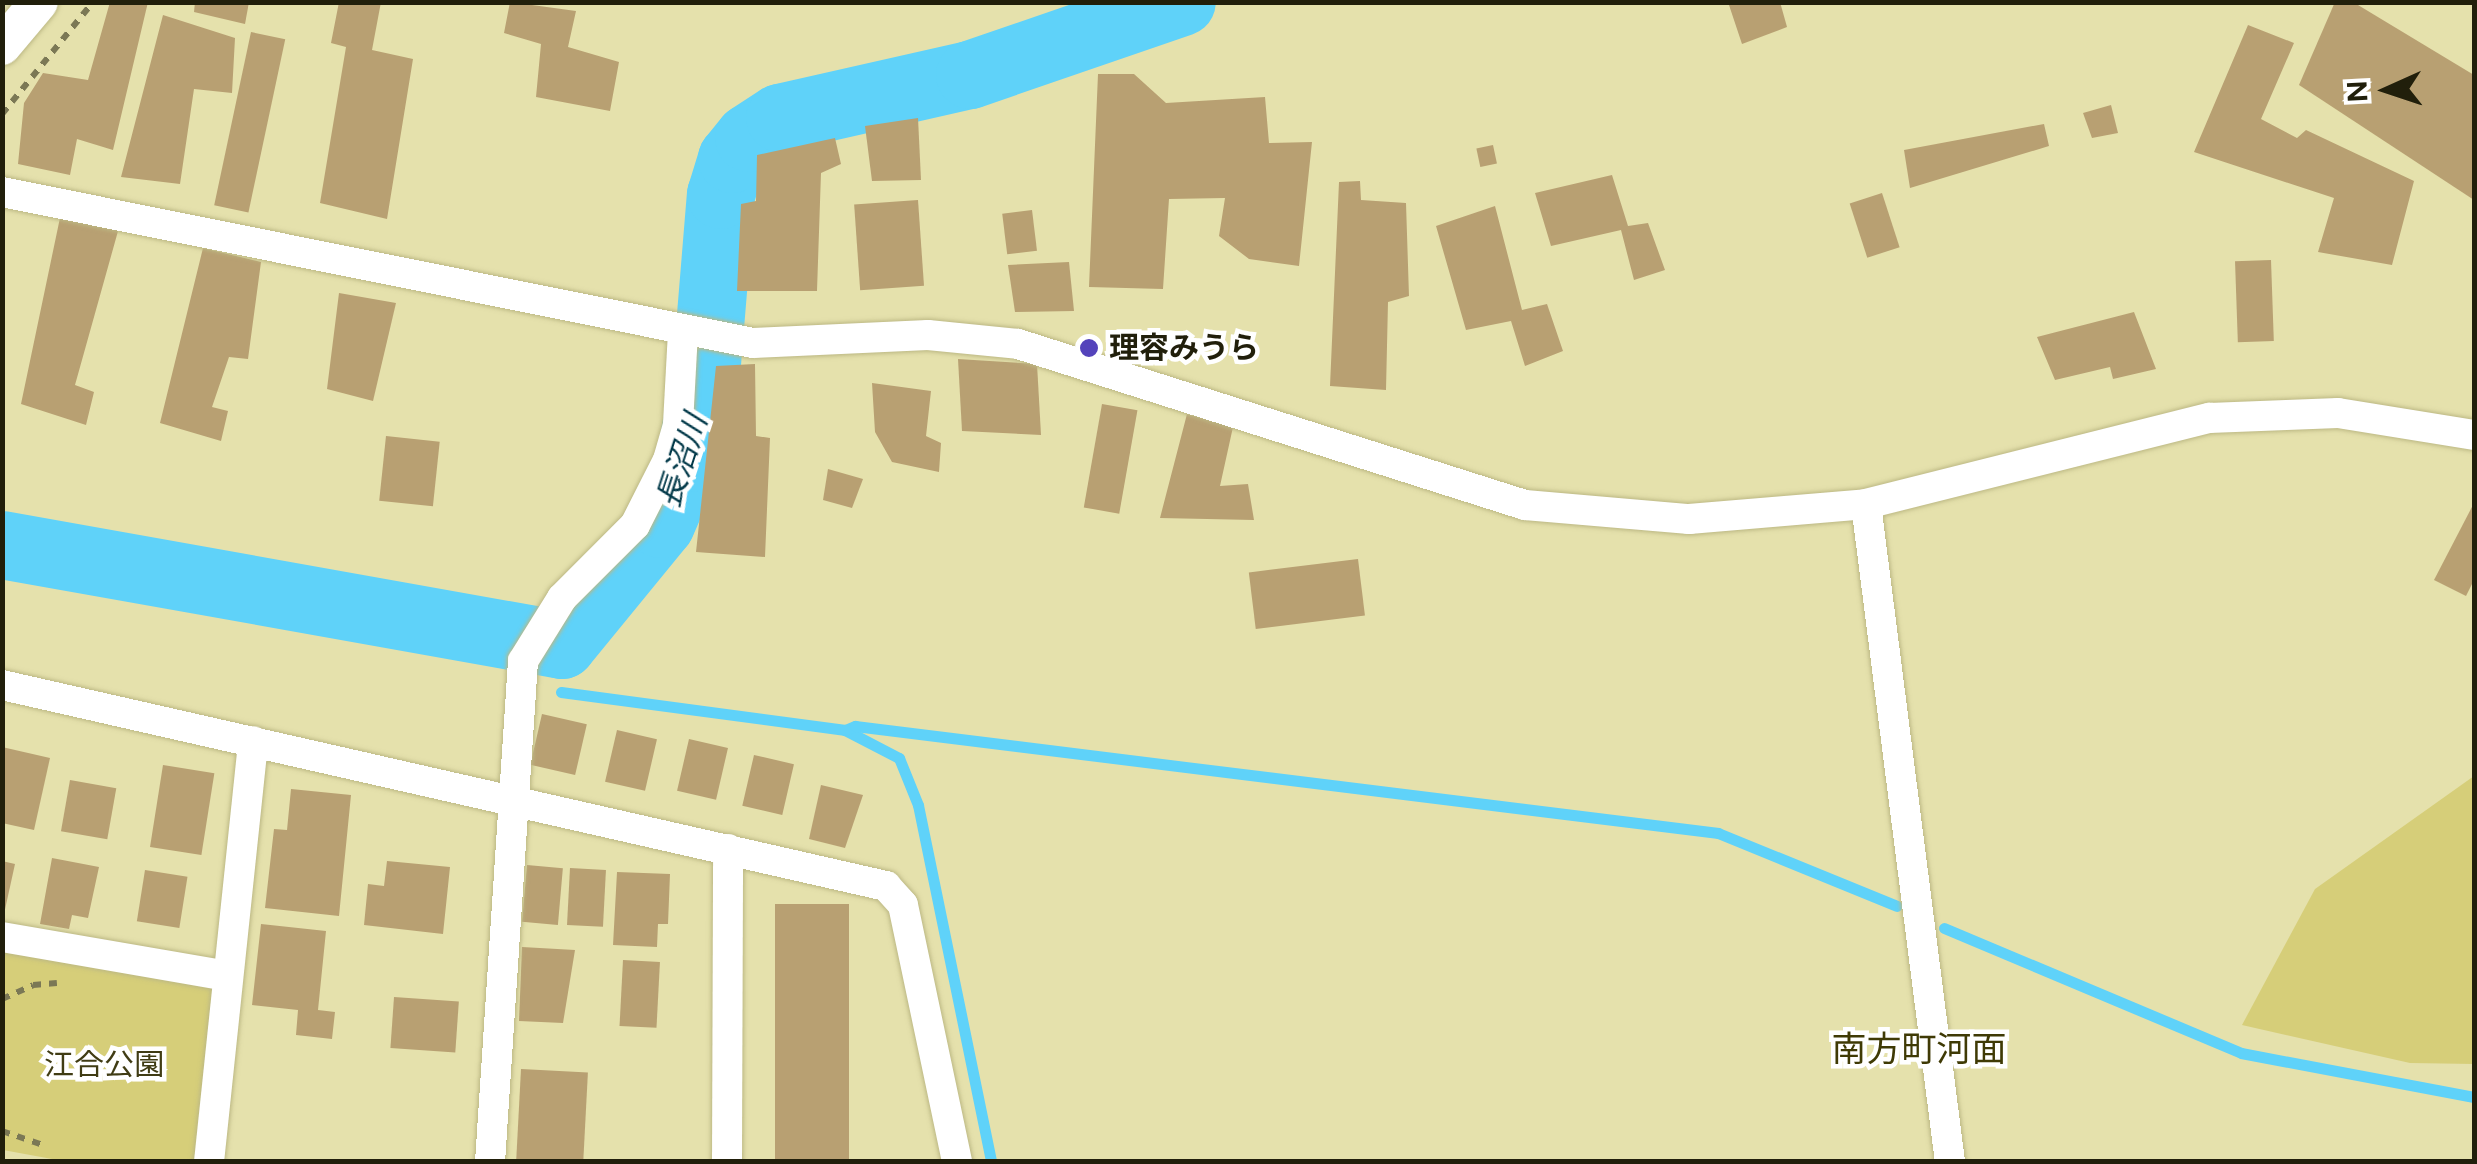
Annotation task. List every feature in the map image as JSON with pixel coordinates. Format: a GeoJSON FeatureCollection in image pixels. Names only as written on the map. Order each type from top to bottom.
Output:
{"type":"FeatureCollection","features":[{"type":"Feature","properties":{"kind":"street"},"geometry":{"type":"LineString","coordinates":[[2,46],[39,2]]}},
{"type":"Feature","properties":{"kind":"street"},"geometry":{"type":"LineString","coordinates":[[2,192],[753,343],[928,334],[1018,344],[1485,494],[1580,514],[1689,519],[1866,504],[2146,430],[2228,416],[2338,413],[2474,435]]}},
{"type":"Feature","properties":{"kind":"street"},"geometry":{"type":"LineString","coordinates":[[490,1162],[523,661],[538,629],[635,525],[668,460],[700,334]]}},
{"type":"Feature","properties":{"kind":"street"},"geometry":{"type":"LineString","coordinates":[[1866,504],[1950,1162]]}},
{"type":"Feature","properties":{"kind":"street"},"geometry":{"type":"LineString","coordinates":[[2,685],[870,880],[896,893],[908,927],[957,1162]]}},
{"type":"Feature","properties":{"kind":"street"},"geometry":{"type":"LineString","coordinates":[[209,1162],[253,741]]}},
{"type":"Feature","properties":{"kind":"street"},"geometry":{"type":"LineString","coordinates":[[727,1162],[728,849]]}},
{"type":"Feature","properties":{"kind":"street"},"geometry":{"type":"LineString","coordinates":[[2,937],[227,976]]}},
{"type":"Feature","properties":{"kind":"path"},"geometry":{"type":"LineString","coordinates":[[2,114],[93,2]]}},
{"type":"Feature","properties":{"kind":"path"},"geometry":{"type":"LineString","coordinates":[[2,1132],[46,1146]]}},
{"type":"Feature","properties":{"kind":"green space"},"geometry":{"type":"Polygon","coordinates":[[[2474,776],[2474,1064],[2410,1063],[2242,1025],[2315,889],[2474,776]]]}},
{"type":"Feature","properties":{"kind":"green space","name":"江合公園"},"geometry":{"type":"Polygon","coordinates":[[[2,949],[212,989],[194,1161],[63,1161],[3,1150],[2,949]]]}},
{"type":"Feature","properties":{"kind":"building"},"geometry":{"type":"Polygon","coordinates":[[[110,2],[148,2],[113,150],[77,139],[70,175],[18,164],[24,103],[43,73],[88,80],[110,2]]]}},
{"type":"Feature","properties":{"kind":"building"},"geometry":{"type":"Polygon","coordinates":[[[195,2],[249,2],[245,24],[194,12],[195,2]]]}},
{"type":"Feature","properties":{"kind":"building"},"geometry":{"type":"Polygon","coordinates":[[[339,2],[381,2],[372,50],[413,59],[387,219],[320,203],[346,47],[331,43],[339,2]]]}},
{"type":"Feature","properties":{"kind":"building"},"geometry":{"type":"Polygon","coordinates":[[[510,2],[576,11],[568,47],[619,62],[610,111],[536,97],[541,44],[504,33],[510,2]]]}},
{"type":"Feature","properties":{"kind":"building"},"geometry":{"type":"Polygon","coordinates":[[[1728,2],[1780,2],[1787,27],[1742,44],[1728,2]]]}},
{"type":"Feature","properties":{"kind":"building"},"geometry":{"type":"Polygon","coordinates":[[[2335,2],[2353,2],[2474,75],[2474,200],[2299,85],[2335,2]]]}},
{"type":"Feature","properties":{"kind":"building"},"geometry":{"type":"Polygon","coordinates":[[[163,15],[235,38],[232,93],[194,89],[180,184],[121,177],[163,15]]]}},
{"type":"Feature","properties":{"kind":"building"},"geometry":{"type":"Polygon","coordinates":[[[2248,25],[2294,43],[2261,119],[2297,138],[2306,130],[2414,181],[2392,265],[2318,252],[2334,198],[2194,152],[2248,25]]]}},
{"type":"Feature","properties":{"kind":"building"},"geometry":{"type":"Polygon","coordinates":[[[251,32],[285,39],[248,212],[214,205],[251,32]]]}},
{"type":"Feature","properties":{"kind":"building"},"geometry":{"type":"Polygon","coordinates":[[[1098,74],[1134,74],[1166,103],[1265,97],[1269,143],[1312,142],[1299,266],[1249,259],[1219,236],[1225,198],[1169,199],[1163,289],[1089,287],[1098,74]]]}},
{"type":"Feature","properties":{"kind":"building"},"geometry":{"type":"Polygon","coordinates":[[[2111,105],[2118,133],[2092,138],[2083,113],[2111,105]]]}},
{"type":"Feature","properties":{"kind":"building"},"geometry":{"type":"Polygon","coordinates":[[[918,118],[921,180],[872,181],[865,126],[918,118]]]}},
{"type":"Feature","properties":{"kind":"building"},"geometry":{"type":"Polygon","coordinates":[[[2044,124],[2049,146],[1910,188],[1904,150],[2044,124]]]}},
{"type":"Feature","properties":{"kind":"building"},"geometry":{"type":"Polygon","coordinates":[[[835,138],[841,164],[821,173],[817,291],[737,291],[741,204],[756,201],[757,155],[835,138]]]}},
{"type":"Feature","properties":{"kind":"building"},"geometry":{"type":"Polygon","coordinates":[[[1493,145],[1497,164],[1480,167],[1476,149],[1493,145]]]}},
{"type":"Feature","properties":{"kind":"building"},"geometry":{"type":"Polygon","coordinates":[[[1612,175],[1628,226],[1648,223],[1665,270],[1634,280],[1621,230],[1551,246],[1535,193],[1612,175]]]}},
{"type":"Feature","properties":{"kind":"building"},"geometry":{"type":"Polygon","coordinates":[[[1360,181],[1361,200],[1406,203],[1409,296],[1388,302],[1386,390],[1330,386],[1339,182],[1360,181]]]}},
{"type":"Feature","properties":{"kind":"building"},"geometry":{"type":"Polygon","coordinates":[[[1882,193],[1900,247],[1867,258],[1850,204],[1882,193]]]}},
{"type":"Feature","properties":{"kind":"building"},"geometry":{"type":"Polygon","coordinates":[[[918,200],[924,286],[860,290],[854,204],[918,200]]]}},
{"type":"Feature","properties":{"kind":"building"},"geometry":{"type":"Polygon","coordinates":[[[1495,206],[1522,310],[1547,304],[1563,351],[1525,366],[1511,321],[1466,330],[1436,226],[1495,206]]]}},
{"type":"Feature","properties":{"kind":"building"},"geometry":{"type":"Polygon","coordinates":[[[1032,210],[1037,251],[1007,254],[1002,214],[1032,210]]]}},
{"type":"Feature","properties":{"kind":"building"},"geometry":{"type":"Polygon","coordinates":[[[61,213],[120,224],[75,385],[94,392],[86,425],[21,404],[61,213]]]}},
{"type":"Feature","properties":{"kind":"building"},"geometry":{"type":"Polygon","coordinates":[[[203,248],[261,262],[248,359],[229,357],[212,407],[228,411],[221,441],[160,423],[203,248]]]}},
{"type":"Feature","properties":{"kind":"building"},"geometry":{"type":"Polygon","coordinates":[[[2271,260],[2274,341],[2238,342],[2235,261],[2271,260]]]}},
{"type":"Feature","properties":{"kind":"building"},"geometry":{"type":"Polygon","coordinates":[[[1069,262],[1074,311],[1015,312],[1008,265],[1069,262]]]}},
{"type":"Feature","properties":{"kind":"building"},"geometry":{"type":"Polygon","coordinates":[[[339,293],[396,303],[373,401],[327,389],[339,293]]]}},
{"type":"Feature","properties":{"kind":"building"},"geometry":{"type":"Polygon","coordinates":[[[2134,312],[2156,369],[2113,379],[2110,367],[2055,380],[2037,337],[2134,312]]]}},
{"type":"Feature","properties":{"kind":"building"},"geometry":{"type":"Polygon","coordinates":[[[958,359],[1037,364],[1041,435],[962,431],[958,359]]]}},
{"type":"Feature","properties":{"kind":"building"},"geometry":{"type":"Polygon","coordinates":[[[755,364],[756,436],[770,438],[765,557],[696,552],[716,366],[755,364]]]}},
{"type":"Feature","properties":{"kind":"building"},"geometry":{"type":"Polygon","coordinates":[[[872,383],[931,391],[926,436],[941,443],[939,472],[892,462],[875,432],[872,383]]]}},
{"type":"Feature","properties":{"kind":"building"},"geometry":{"type":"Polygon","coordinates":[[[1102,404],[1137,410],[1119,514],[1084,507],[1102,404]]]}},
{"type":"Feature","properties":{"kind":"building"},"geometry":{"type":"Polygon","coordinates":[[[1187,414],[1233,427],[1220,486],[1248,484],[1254,520],[1160,518],[1187,414]]]}},
{"type":"Feature","properties":{"kind":"building"},"geometry":{"type":"Polygon","coordinates":[[[386,436],[440,442],[433,506],[379,501],[386,436]]]}},
{"type":"Feature","properties":{"kind":"building"},"geometry":{"type":"Polygon","coordinates":[[[828,469],[863,479],[852,508],[823,500],[828,469]]]}},
{"type":"Feature","properties":{"kind":"building"},"geometry":{"type":"Polygon","coordinates":[[[2474,503],[2474,580],[2466,596],[2434,580],[2474,503]]]}},
{"type":"Feature","properties":{"kind":"building"},"geometry":{"type":"Polygon","coordinates":[[[1358,559],[1365,616],[1256,629],[1249,572],[1358,559]]]}},
{"type":"Feature","properties":{"kind":"building"},"geometry":{"type":"Polygon","coordinates":[[[542,714],[587,724],[575,775],[530,765],[542,714]]]}},
{"type":"Feature","properties":{"kind":"building"},"geometry":{"type":"Polygon","coordinates":[[[617,730],[657,739],[645,791],[605,782],[617,730]]]}},
{"type":"Feature","properties":{"kind":"building"},"geometry":{"type":"Polygon","coordinates":[[[689,739],[728,748],[716,800],[677,791],[689,739]]]}},
{"type":"Feature","properties":{"kind":"building"},"geometry":{"type":"Polygon","coordinates":[[[2,747],[50,758],[34,830],[2,823],[2,747]]]}},
{"type":"Feature","properties":{"kind":"building"},"geometry":{"type":"Polygon","coordinates":[[[754,755],[794,764],[782,815],[742,806],[754,755]]]}},
{"type":"Feature","properties":{"kind":"building"},"geometry":{"type":"Polygon","coordinates":[[[163,765],[214,773],[201,855],[150,847],[163,765]]]}},
{"type":"Feature","properties":{"kind":"building"},"geometry":{"type":"Polygon","coordinates":[[[70,780],[116,788],[107,839],[61,831],[70,780]]]}},
{"type":"Feature","properties":{"kind":"building"},"geometry":{"type":"Polygon","coordinates":[[[821,785],[863,795],[845,848],[809,839],[821,785]]]}},
{"type":"Feature","properties":{"kind":"building"},"geometry":{"type":"Polygon","coordinates":[[[291,789],[351,795],[339,916],[265,908],[274,829],[287,830],[291,789]]]}},
{"type":"Feature","properties":{"kind":"building"},"geometry":{"type":"Polygon","coordinates":[[[52,858],[99,867],[88,918],[72,915],[69,929],[40,924],[52,858]]]}},
{"type":"Feature","properties":{"kind":"building"},"geometry":{"type":"Polygon","coordinates":[[[2,861],[15,864],[4,914],[2,914],[2,861]]]}},
{"type":"Feature","properties":{"kind":"building"},"geometry":{"type":"Polygon","coordinates":[[[387,861],[450,867],[443,934],[364,925],[368,884],[384,886],[387,861]]]}},
{"type":"Feature","properties":{"kind":"building"},"geometry":{"type":"Polygon","coordinates":[[[527,865],[563,868],[558,925],[522,922],[527,865]]]}},
{"type":"Feature","properties":{"kind":"building"},"geometry":{"type":"Polygon","coordinates":[[[570,868],[606,870],[603,927],[567,925],[570,868]]]}},
{"type":"Feature","properties":{"kind":"building"},"geometry":{"type":"Polygon","coordinates":[[[145,870],[187,877],[179,928],[137,921],[145,870]]]}},
{"type":"Feature","properties":{"kind":"building"},"geometry":{"type":"Polygon","coordinates":[[[617,872],[670,874],[668,924],[658,924],[657,947],[613,945],[617,872]]]}},
{"type":"Feature","properties":{"kind":"building"},"geometry":{"type":"Polygon","coordinates":[[[775,904],[849,904],[849,1162],[775,1162],[775,904]]]}},
{"type":"Feature","properties":{"kind":"building"},"geometry":{"type":"Polygon","coordinates":[[[261,924],[326,931],[318,1010],[335,1012],[332,1039],[296,1035],[298,1010],[252,1005],[261,924]]]}},
{"type":"Feature","properties":{"kind":"building"},"geometry":{"type":"Polygon","coordinates":[[[522,947],[575,950],[563,1023],[519,1021],[522,947]]]}},
{"type":"Feature","properties":{"kind":"building"},"geometry":{"type":"Polygon","coordinates":[[[623,960],[660,962],[656,1028],[620,1026],[623,960]]]}},
{"type":"Feature","properties":{"kind":"building"},"geometry":{"type":"Polygon","coordinates":[[[394,997],[459,1002],[455,1052],[390,1048],[394,997]]]}},
{"type":"Feature","properties":{"kind":"building"},"geometry":{"type":"Polygon","coordinates":[[[521,1069],[588,1073],[583,1162],[516,1162],[521,1069]]]}},
{"type":"Feature","properties":{"kind":"waterway","name":"長沼川"},"geometry":{"type":"LineString","coordinates":[[2,545],[562,645],[661,524],[690,458],[706,376],[721,195],[732,159],[749,138],[780,118],[970,75],[1182,2]]}},
{"type":"Feature","properties":{"kind":"waterway"},"geometry":{"type":"LineString","coordinates":[[561,692],[845,730],[899,758],[918,805],[991,1162]]}},
{"type":"Feature","properties":{"kind":"waterway"},"geometry":{"type":"LineString","coordinates":[[845,730],[855,726],[1718,833],[1897,906]]}},
{"type":"Feature","properties":{"kind":"waterway"},"geometry":{"type":"LineString","coordinates":[[1944,928],[2241,1053],[2474,1097]]}},
{"type":"Feature","properties":{"kind":"place","name":"理容みうら"},"geometry":{"type":"Point","coordinates":[1089,348]}},
{"type":"Feature","properties":{"kind":"district","name":"南方町河面"},"geometry":{"type":"Point","coordinates":[1919,1049]}}]}
